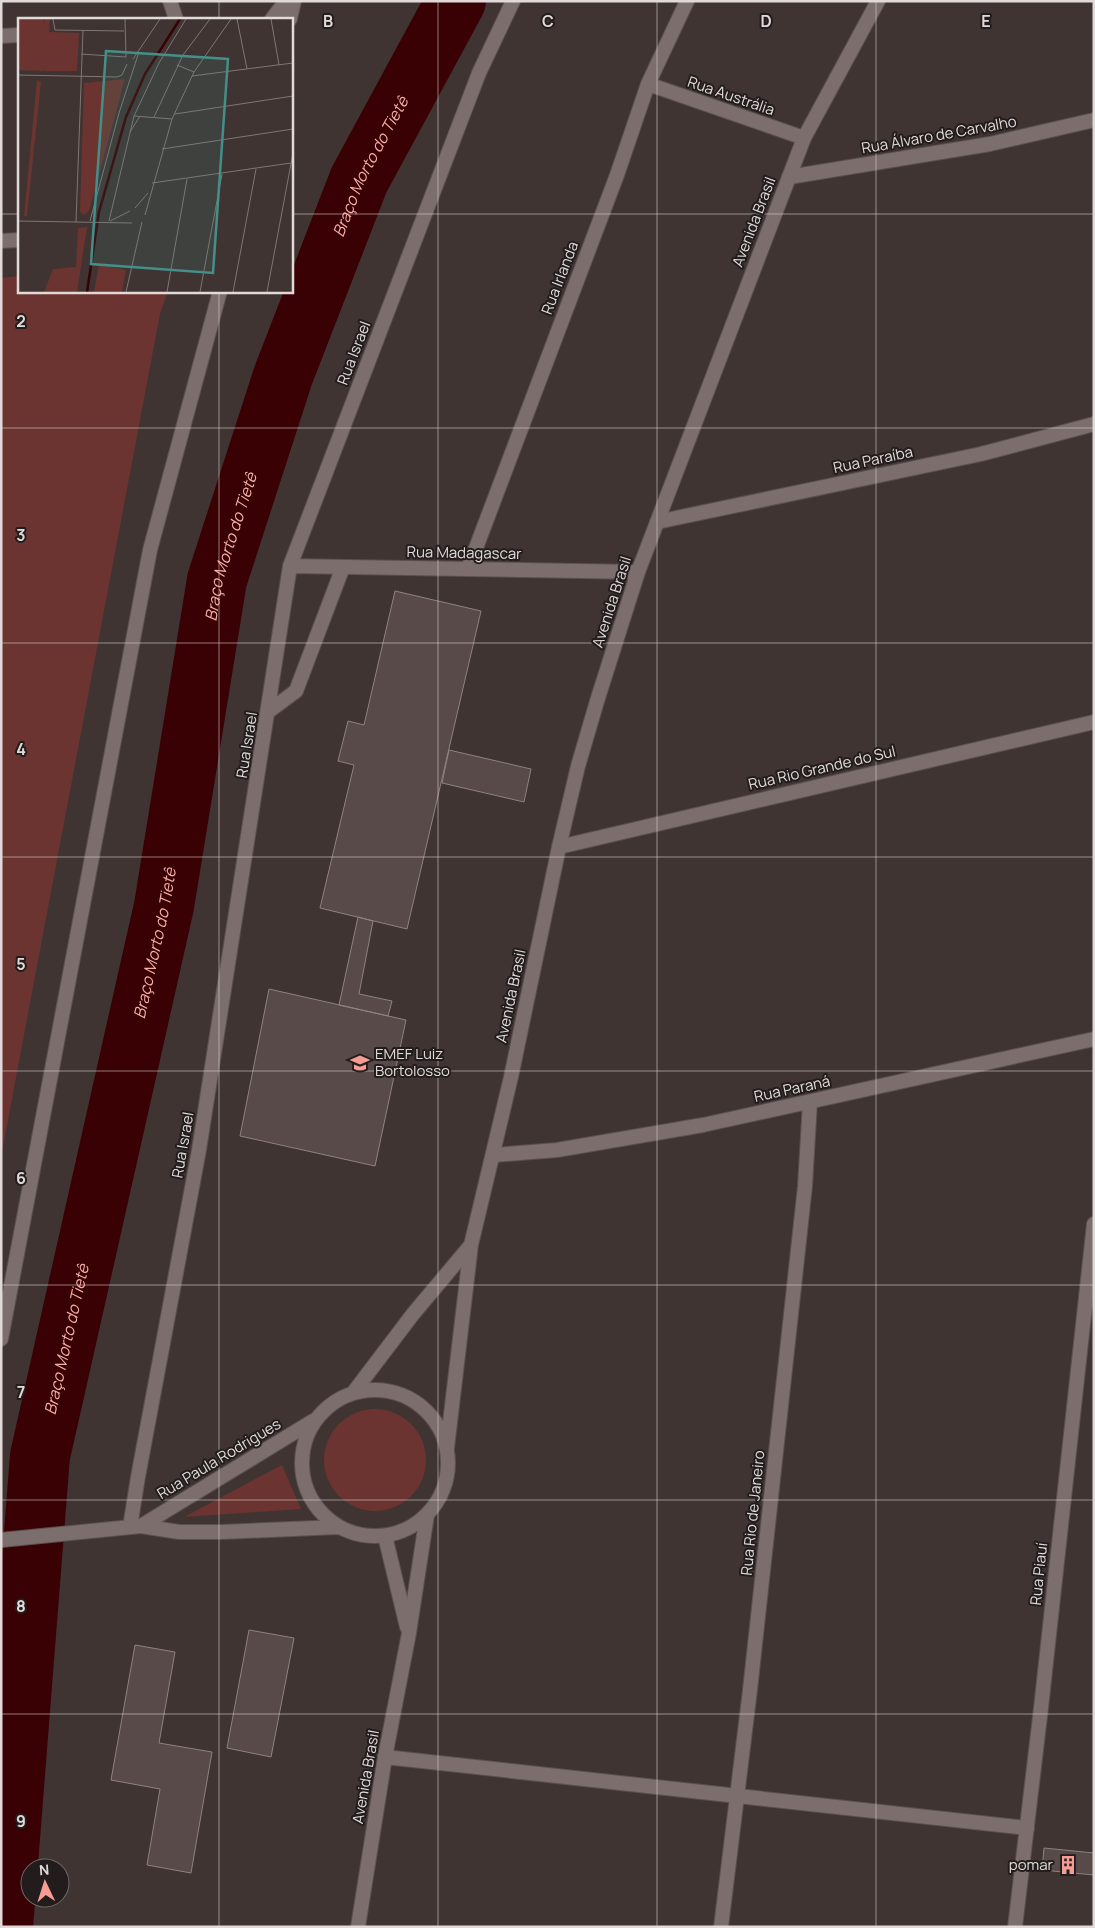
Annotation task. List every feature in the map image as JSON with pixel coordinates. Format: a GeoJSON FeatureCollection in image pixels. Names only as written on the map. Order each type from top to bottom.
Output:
{"type":"FeatureCollection","features":[{"type":"Feature","properties":{"kind":"street"},"geometry":{"type":"LineString","coordinates":[[170,1],[176,18]]}},
{"type":"Feature","properties":{"kind":"street"},"geometry":{"type":"LineString","coordinates":[[273,18],[286,1]]}},
{"type":"Feature","properties":{"kind":"street"},"geometry":{"type":"LineString","coordinates":[[290,18],[294,1]]}},
{"type":"Feature","properties":{"kind":"street","name":"Rua Israel"},"geometry":{"type":"LineString","coordinates":[[135,1527],[138,1477],[199,1150],[269,711],[290,566],[479,73],[512,1]]}},
{"type":"Feature","properties":{"kind":"street","name":"Rua Irlanda"},"geometry":{"type":"LineString","coordinates":[[468,569],[613,184],[648,84],[687,1]]}},
{"type":"Feature","properties":{"kind":"street","name":"Avenida Brasil"},"geometry":{"type":"LineString","coordinates":[[447,1448],[471,1245],[494,1155],[578,766],[638,572],[789,176],[804,138],[878,1]]}},
{"type":"Feature","properties":{"kind":"street"},"geometry":{"type":"LineString","coordinates":[[1,36],[18,35]]}},
{"type":"Feature","properties":{"kind":"street","name":"Rua Austrália"},"geometry":{"type":"LineString","coordinates":[[648,84],[804,138]]}},
{"type":"Feature","properties":{"kind":"street","name":"Rua Álvaro de Carvalho"},"geometry":{"type":"LineString","coordinates":[[789,176],[990,144],[1094,120]]}},
{"type":"Feature","properties":{"kind":"street"},"geometry":{"type":"LineString","coordinates":[[1,241],[18,240]]}},
{"type":"Feature","properties":{"kind":"street"},"geometry":{"type":"LineString","coordinates":[[1,1339],[150,550],[220,292]]}},
{"type":"Feature","properties":{"kind":"street","name":"Rua Paraíba"},"geometry":{"type":"LineString","coordinates":[[657,522],[981,454],[1094,424]]}},
{"type":"Feature","properties":{"kind":"street","name":"Rua Madagascar"},"geometry":{"type":"LineString","coordinates":[[290,566],[638,572]]}},
{"type":"Feature","properties":{"kind":"street"},"geometry":{"type":"LineString","coordinates":[[269,711],[296,691],[343,567]]}},
{"type":"Feature","properties":{"kind":"street","name":"Rua Rio Grande do Sul"},"geometry":{"type":"LineString","coordinates":[[559,847],[1094,722]]}},
{"type":"Feature","properties":{"kind":"street","name":"Rua Paraná"},"geometry":{"type":"LineString","coordinates":[[494,1155],[542,1152],[703,1125],[1094,1039]]}},
{"type":"Feature","properties":{"kind":"street","name":"Rua Rio de Janeiro"},"geometry":{"type":"LineString","coordinates":[[721,1927],[805,1186],[810,1102]]}},
{"type":"Feature","properties":{"kind":"street","name":"Rua Piauí"},"geometry":{"type":"LineString","coordinates":[[1015,1927],[1094,1224]]}},
{"type":"Feature","properties":{"kind":"street","name":"Avenida Brasil"},"geometry":{"type":"LineString","coordinates":[[353,1393],[413,1314],[471,1245]]}},
{"type":"Feature","properties":{"kind":"street"},"geometry":{"type":"LineString","coordinates":[[377,1390],[401,1394],[422,1407],[438,1425],[447,1448],[448,1472],[441,1495],[427,1515],[407,1530],[385,1536],[361,1535],[338,1527],[319,1512],[306,1491],[301,1467],[303,1443],[314,1421],[331,1404],[353,1393],[377,1390]]}},
{"type":"Feature","properties":{"kind":"street","name":"Rua Paula Rodrigues"},"geometry":{"type":"LineString","coordinates":[[135,1527],[314,1421]]}},
{"type":"Feature","properties":{"kind":"street","name":"Avenida Brasil"},"geometry":{"type":"LineString","coordinates":[[358,1927],[385,1757],[409,1632],[427,1515]]}},
{"type":"Feature","properties":{"kind":"street","name":"Rua Paula Rodrigues"},"geometry":{"type":"LineString","coordinates":[[1,1540],[135,1527],[178,1532],[213,1532],[338,1527]]}},
{"type":"Feature","properties":{"kind":"street","name":"Avenida Brasil"},"geometry":{"type":"LineString","coordinates":[[385,1536],[409,1632]]}},
{"type":"Feature","properties":{"kind":"street"},"geometry":{"type":"LineString","coordinates":[[385,1757],[1027,1828]]}},
{"type":"Feature","properties":{"kind":"shaded area"},"geometry":{"type":"Polygon","coordinates":[[[18,276],[18,292],[168,292],[160,314],[1,1157],[1,278],[18,276]]]}},
{"type":"Feature","properties":{"kind":"shaded area"},"geometry":{"type":"Polygon","coordinates":[[[375,1409],[394,1413],[411,1424],[422,1441],[426,1460],[422,1479],[411,1496],[394,1507],[375,1511],[356,1507],[339,1496],[328,1479],[324,1460],[328,1441],[339,1424],[356,1413],[375,1409]]]}},
{"type":"Feature","properties":{"kind":"shaded area"},"geometry":{"type":"Polygon","coordinates":[[[282,1465],[301,1509],[184,1517],[282,1465]]]}},
{"type":"Feature","properties":{"kind":"building"},"geometry":{"type":"Polygon","coordinates":[[[395,591],[481,611],[407,929],[320,908],[354,765],[338,761],[348,721],[364,725],[395,591]]]}},
{"type":"Feature","properties":{"kind":"building"},"geometry":{"type":"Polygon","coordinates":[[[449,750],[531,769],[524,802],[442,783],[449,750]]]}},
{"type":"Feature","properties":{"kind":"building"},"geometry":{"type":"Polygon","coordinates":[[[358,917],[373,921],[359,994],[392,1001],[388,1016],[339,1005],[358,917]]]}},
{"type":"Feature","properties":{"kind":"building"},"geometry":{"type":"Polygon","coordinates":[[[269,989],[406,1020],[375,1166],[240,1136],[269,989]]]}},
{"type":"Feature","properties":{"kind":"building"},"geometry":{"type":"Polygon","coordinates":[[[249,1630],[294,1638],[271,1757],[227,1748],[249,1630]]]}},
{"type":"Feature","properties":{"kind":"building"},"geometry":{"type":"Polygon","coordinates":[[[135,1645],[175,1652],[159,1743],[212,1752],[191,1873],[147,1865],[160,1789],[111,1780],[135,1645]]]}},
{"type":"Feature","properties":{"kind":"building","name":"pomar"},"geometry":{"type":"Polygon","coordinates":[[[1044,1848],[1094,1853],[1094,1875],[1042,1870],[1044,1848]]]}},
{"type":"Feature","properties":{"kind":"waterway","name":"Braço Morto do Tietê"},"geometry":{"type":"LineString","coordinates":[[3,1927],[40,1456],[164,906],[217,580],[283,376],[359,180],[456,1]]}},
{"type":"Feature","properties":{"kind":"place","name":"EMEF Luiz Bortolosso"},"geometry":{"type":"Point","coordinates":[360,1063]}},
{"type":"Feature","properties":{"kind":"place","name":"pomar"},"geometry":{"type":"Point","coordinates":[1068,1865]}}]}
